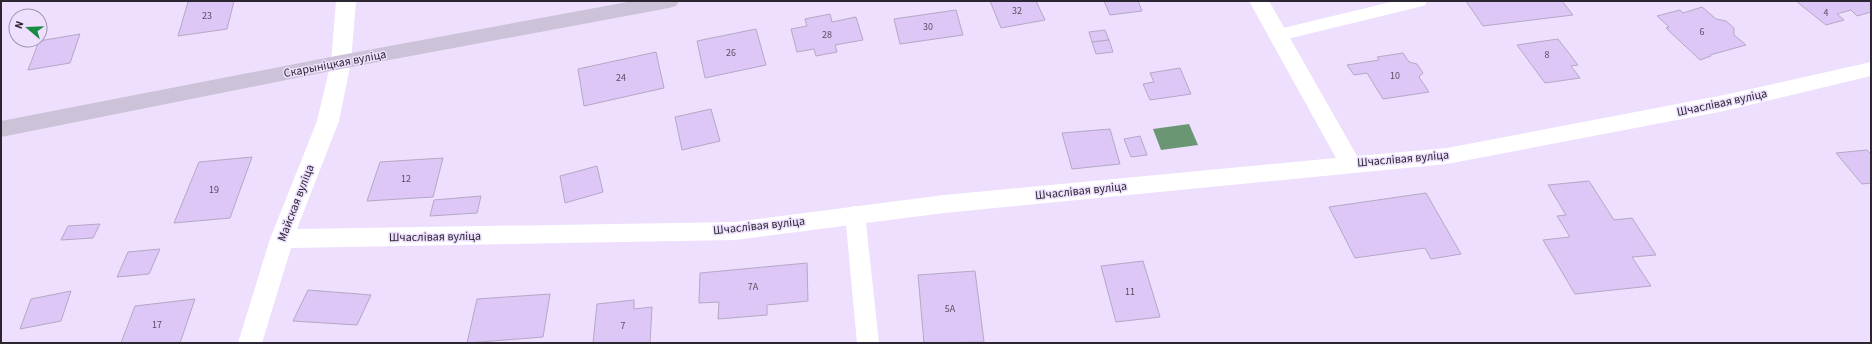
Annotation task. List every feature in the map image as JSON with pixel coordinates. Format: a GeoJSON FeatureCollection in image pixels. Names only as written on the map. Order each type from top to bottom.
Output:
{"type":"FeatureCollection","features":[{"type":"Feature","properties":{"kind":"street","name":"Майская вуліца"},"geometry":{"type":"LineString","coordinates":[[250,343],[282,239],[328,121],[341,62],[346,1]]}},
{"type":"Feature","properties":{"kind":"street","name":"Скарыніцкая вуліца"},"geometry":{"type":"LineString","coordinates":[[1,129],[341,62],[669,1]]}},
{"type":"Feature","properties":{"kind":"street"},"geometry":{"type":"LineString","coordinates":[[1259,1],[1350,164]]}},
{"type":"Feature","properties":{"kind":"street","name":"Шчаслівая вуліца"},"geometry":{"type":"LineString","coordinates":[[282,239],[734,231],[855,214],[1454,154],[1724,103],[1871,69]]}},
{"type":"Feature","properties":{"kind":"lane"},"geometry":{"type":"LineString","coordinates":[[1279,35],[1419,1]]}},
{"type":"Feature","properties":{"kind":"lane"},"geometry":{"type":"LineString","coordinates":[[855,214],[868,343]]}},
{"type":"Feature","properties":{"kind":"shaded area"},"geometry":{"type":"Polygon","coordinates":[[[1189,124],[1198,145],[1161,150],[1153,129],[1189,124]]]}},
{"type":"Feature","properties":{"kind":"building"},"geometry":{"type":"Polygon","coordinates":[[[234,1],[227,29],[178,36],[188,2],[234,1]]]}},
{"type":"Feature","properties":{"kind":"building"},"geometry":{"type":"Polygon","coordinates":[[[990,1],[1036,1],[1045,20],[1001,28],[990,1]]]}},
{"type":"Feature","properties":{"kind":"building"},"geometry":{"type":"Polygon","coordinates":[[[1104,1],[1138,1],[1142,11],[1110,15],[1104,1]]]}},
{"type":"Feature","properties":{"kind":"building"},"geometry":{"type":"Polygon","coordinates":[[[1466,1],[1562,1],[1573,15],[1483,26],[1466,1]]]}},
{"type":"Feature","properties":{"kind":"building"},"geometry":{"type":"Polygon","coordinates":[[[1796,1],[1871,1],[1871,12],[1857,16],[1851,10],[1837,14],[1844,20],[1826,25],[1796,1]]]}},
{"type":"Feature","properties":{"kind":"building"},"geometry":{"type":"Polygon","coordinates":[[[1702,7],[1716,19],[1726,21],[1734,28],[1734,35],[1746,45],[1710,55],[1711,56],[1700,60],[1666,28],[1669,27],[1657,16],[1680,10],[1683,13],[1702,7]]]}},
{"type":"Feature","properties":{"kind":"building"},"geometry":{"type":"Polygon","coordinates":[[[956,10],[963,35],[900,44],[894,19],[956,10]]]}},
{"type":"Feature","properties":{"kind":"building"},"geometry":{"type":"Polygon","coordinates":[[[830,14],[832,22],[856,17],[863,40],[835,45],[837,52],[816,56],[814,49],[797,52],[791,29],[807,26],[805,19],[830,14]]]}},
{"type":"Feature","properties":{"kind":"building"},"geometry":{"type":"Polygon","coordinates":[[[756,29],[766,65],[705,78],[697,41],[756,29]]]}},
{"type":"Feature","properties":{"kind":"building"},"geometry":{"type":"Polygon","coordinates":[[[1105,30],[1109,40],[1092,42],[1089,32],[1105,30]]]}},
{"type":"Feature","properties":{"kind":"building"},"geometry":{"type":"Polygon","coordinates":[[[80,34],[70,63],[28,70],[36,48],[48,48],[48,39],[80,34]]]}},
{"type":"Feature","properties":{"kind":"building"},"geometry":{"type":"Polygon","coordinates":[[[1558,39],[1578,65],[1571,66],[1580,78],[1545,83],[1517,45],[1558,39]]]}},
{"type":"Feature","properties":{"kind":"building"},"geometry":{"type":"Polygon","coordinates":[[[1109,40],[1113,52],[1096,54],[1092,42],[1109,40]]]}},
{"type":"Feature","properties":{"kind":"building"},"geometry":{"type":"Polygon","coordinates":[[[656,52],[664,88],[584,106],[578,69],[656,52]]]}},
{"type":"Feature","properties":{"kind":"building"},"geometry":{"type":"Polygon","coordinates":[[[1403,53],[1409,62],[1417,64],[1423,73],[1419,77],[1429,92],[1383,99],[1367,73],[1354,75],[1347,65],[1379,60],[1377,57],[1403,53]]]}},
{"type":"Feature","properties":{"kind":"building"},"geometry":{"type":"Polygon","coordinates":[[[1180,68],[1191,94],[1150,100],[1143,84],[1154,82],[1150,73],[1180,68]]]}},
{"type":"Feature","properties":{"kind":"building"},"geometry":{"type":"Polygon","coordinates":[[[711,109],[720,141],[682,150],[675,117],[711,109]]]}},
{"type":"Feature","properties":{"kind":"building"},"geometry":{"type":"Polygon","coordinates":[[[1110,129],[1120,164],[1072,169],[1062,133],[1110,129]]]}},
{"type":"Feature","properties":{"kind":"building"},"geometry":{"type":"Polygon","coordinates":[[[1140,136],[1147,155],[1131,157],[1124,139],[1140,136]]]}},
{"type":"Feature","properties":{"kind":"building"},"geometry":{"type":"Polygon","coordinates":[[[1867,150],[1871,154],[1871,183],[1862,184],[1836,153],[1867,150]]]}},
{"type":"Feature","properties":{"kind":"building"},"geometry":{"type":"Polygon","coordinates":[[[252,157],[230,218],[174,223],[199,162],[252,157]]]}},
{"type":"Feature","properties":{"kind":"building"},"geometry":{"type":"Polygon","coordinates":[[[443,158],[433,197],[367,201],[380,162],[443,158]]]}},
{"type":"Feature","properties":{"kind":"building"},"geometry":{"type":"Polygon","coordinates":[[[597,166],[603,192],[565,203],[560,176],[597,166]]]}},
{"type":"Feature","properties":{"kind":"building"},"geometry":{"type":"Polygon","coordinates":[[[1589,181],[1614,220],[1632,218],[1656,255],[1632,257],[1651,286],[1575,294],[1543,240],[1570,237],[1557,216],[1566,215],[1548,185],[1589,181]]]}},
{"type":"Feature","properties":{"kind":"building"},"geometry":{"type":"Polygon","coordinates":[[[1426,193],[1461,254],[1431,259],[1425,248],[1355,258],[1329,207],[1426,193]]]}},
{"type":"Feature","properties":{"kind":"building"},"geometry":{"type":"Polygon","coordinates":[[[481,196],[477,213],[430,216],[434,200],[481,196]]]}},
{"type":"Feature","properties":{"kind":"building"},"geometry":{"type":"Polygon","coordinates":[[[100,224],[93,238],[61,240],[68,226],[100,224]]]}},
{"type":"Feature","properties":{"kind":"building"},"geometry":{"type":"Polygon","coordinates":[[[160,249],[149,274],[117,277],[128,252],[160,249]]]}},
{"type":"Feature","properties":{"kind":"building"},"geometry":{"type":"Polygon","coordinates":[[[1143,261],[1160,317],[1116,322],[1101,266],[1143,261]]]}},
{"type":"Feature","properties":{"kind":"building"},"geometry":{"type":"Polygon","coordinates":[[[807,263],[808,301],[767,305],[767,315],[718,319],[719,302],[699,303],[700,273],[807,263]]]}},
{"type":"Feature","properties":{"kind":"building"},"geometry":{"type":"Polygon","coordinates":[[[975,271],[984,342],[924,343],[918,275],[975,271]]]}},
{"type":"Feature","properties":{"kind":"building"},"geometry":{"type":"Polygon","coordinates":[[[308,290],[371,295],[357,325],[293,321],[308,290]]]}},
{"type":"Feature","properties":{"kind":"building"},"geometry":{"type":"Polygon","coordinates":[[[71,291],[61,321],[20,329],[31,299],[71,291]]]}},
{"type":"Feature","properties":{"kind":"building"},"geometry":{"type":"Polygon","coordinates":[[[550,294],[543,337],[467,343],[477,299],[550,294]]]}},
{"type":"Feature","properties":{"kind":"building"},"geometry":{"type":"Polygon","coordinates":[[[195,299],[180,343],[121,343],[135,306],[195,299]]]}},
{"type":"Feature","properties":{"kind":"building"},"geometry":{"type":"Polygon","coordinates":[[[634,300],[634,309],[652,307],[650,343],[593,343],[597,304],[634,300]]]}}]}
